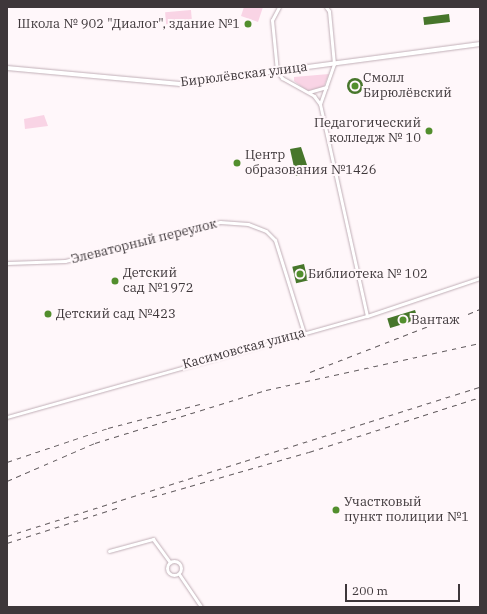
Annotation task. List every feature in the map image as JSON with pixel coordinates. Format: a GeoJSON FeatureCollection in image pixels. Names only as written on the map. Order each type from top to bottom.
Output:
{"type":"FeatureCollection","features":[{"type":"Feature","properties":{"kind":"street"},"geometry":{"type":"LineString","coordinates":[[279,7],[272,20],[277,71],[282,78],[306,92],[320,104]]}},
{"type":"Feature","properties":{"kind":"street"},"geometry":{"type":"LineString","coordinates":[[326,7],[330,11],[334,64],[328,85],[320,104],[367,316]]}},
{"type":"Feature","properties":{"kind":"street","name":"Бирюлёвская улица"},"geometry":{"type":"LineString","coordinates":[[7,68],[171,84],[480,44]]}},
{"type":"Feature","properties":{"kind":"street"},"geometry":{"type":"LineString","coordinates":[[306,92],[318,92],[328,85]]}},
{"type":"Feature","properties":{"kind":"street","name":"Элеваторный переулок"},"geometry":{"type":"LineString","coordinates":[[7,263],[65,261],[220,222],[248,224],[266,231],[275,240],[304,333]]}},
{"type":"Feature","properties":{"kind":"street","name":"Касимовская улица"},"geometry":{"type":"LineString","coordinates":[[7,417],[367,316],[480,278]]}},
{"type":"Feature","properties":{"kind":"street"},"geometry":{"type":"LineString","coordinates":[[109,551],[153,539],[170,562],[180,564],[179,574],[201,607]]}},
{"type":"Feature","properties":{"kind":"street"},"geometry":{"type":"LineString","coordinates":[[170,562],[168,573],[179,574]]}},
{"type":"Feature","properties":{"kind":"shaded area"},"geometry":{"type":"Polygon","coordinates":[[[244,7],[263,7],[258,22],[241,16],[244,7]]]}},
{"type":"Feature","properties":{"kind":"shaded area"},"geometry":{"type":"Polygon","coordinates":[[[191,10],[192,22],[166,24],[165,12],[191,10]]]}},
{"type":"Feature","properties":{"kind":"shaded area"},"geometry":{"type":"Polygon","coordinates":[[[329,74],[324,86],[316,92],[306,90],[294,81],[294,77],[329,74]]]}},
{"type":"Feature","properties":{"kind":"shaded area"},"geometry":{"type":"Polygon","coordinates":[[[44,115],[48,126],[25,129],[24,119],[44,115]]]}},
{"type":"Feature","properties":{"kind":"building"},"geometry":{"type":"Polygon","coordinates":[[[449,14],[450,22],[424,25],[423,17],[449,14]]]}},
{"type":"Feature","properties":{"kind":"building","name":"Смолл Бирюлёвский"},"geometry":{"type":"Polygon","coordinates":[[[355,78],[361,80],[363,86],[361,92],[355,94],[349,92],[347,86],[349,80],[355,78]]]}},
{"type":"Feature","properties":{"kind":"building"},"geometry":{"type":"Polygon","coordinates":[[[301,147],[310,174],[296,176],[290,149],[301,147]]]}},
{"type":"Feature","properties":{"kind":"building","name":"Библиотека № 102"},"geometry":{"type":"Polygon","coordinates":[[[304,264],[308,281],[296,283],[292,267],[304,264]]]}},
{"type":"Feature","properties":{"kind":"building","name":"Вантаж"},"geometry":{"type":"Polygon","coordinates":[[[415,310],[418,320],[390,328],[387,318],[415,310]]]}},
{"type":"Feature","properties":{"kind":"railway"},"geometry":{"type":"LineString","coordinates":[[468,314],[480,309]]}},
{"type":"Feature","properties":{"kind":"railway"},"geometry":{"type":"LineString","coordinates":[[310,372],[452,317]]}},
{"type":"Feature","properties":{"kind":"railway"},"geometry":{"type":"LineString","coordinates":[[7,481],[95,443],[266,390],[480,343]]}},
{"type":"Feature","properties":{"kind":"railway"},"geometry":{"type":"LineString","coordinates":[[7,536],[480,387]]}},
{"type":"Feature","properties":{"kind":"railway"},"geometry":{"type":"LineString","coordinates":[[152,497],[309,452],[480,397]]}},
{"type":"Feature","properties":{"kind":"railway"},"geometry":{"type":"LineString","coordinates":[[7,462],[108,428],[200,404]]}},
{"type":"Feature","properties":{"kind":"railway"},"geometry":{"type":"LineString","coordinates":[[7,543],[120,507]]}},
{"type":"Feature","properties":{"kind":"place","name":"Школа № 902 \"Диалог\", здание №1"},"geometry":{"type":"Point","coordinates":[248,24]}},
{"type":"Feature","properties":{"kind":"place","name":"Смолл Бирюлёвский"},"geometry":{"type":"Point","coordinates":[355,86]}},
{"type":"Feature","properties":{"kind":"place","name":"Педагогический колледж № 10"},"geometry":{"type":"Point","coordinates":[429,131]}},
{"type":"Feature","properties":{"kind":"place","name":"Центр образования №1426"},"geometry":{"type":"Point","coordinates":[237,163]}},
{"type":"Feature","properties":{"kind":"place","name":"Библиотека № 102"},"geometry":{"type":"Point","coordinates":[300,274]}},
{"type":"Feature","properties":{"kind":"place","name":"Детский сад №1972"},"geometry":{"type":"Point","coordinates":[115,281]}},
{"type":"Feature","properties":{"kind":"place","name":"Детский сад №423"},"geometry":{"type":"Point","coordinates":[48,314]}},
{"type":"Feature","properties":{"kind":"place","name":"Вантаж"},"geometry":{"type":"Point","coordinates":[403,320]}},
{"type":"Feature","properties":{"kind":"place","name":"Участковый пункт полиции №1"},"geometry":{"type":"Point","coordinates":[336,510]}}]}
